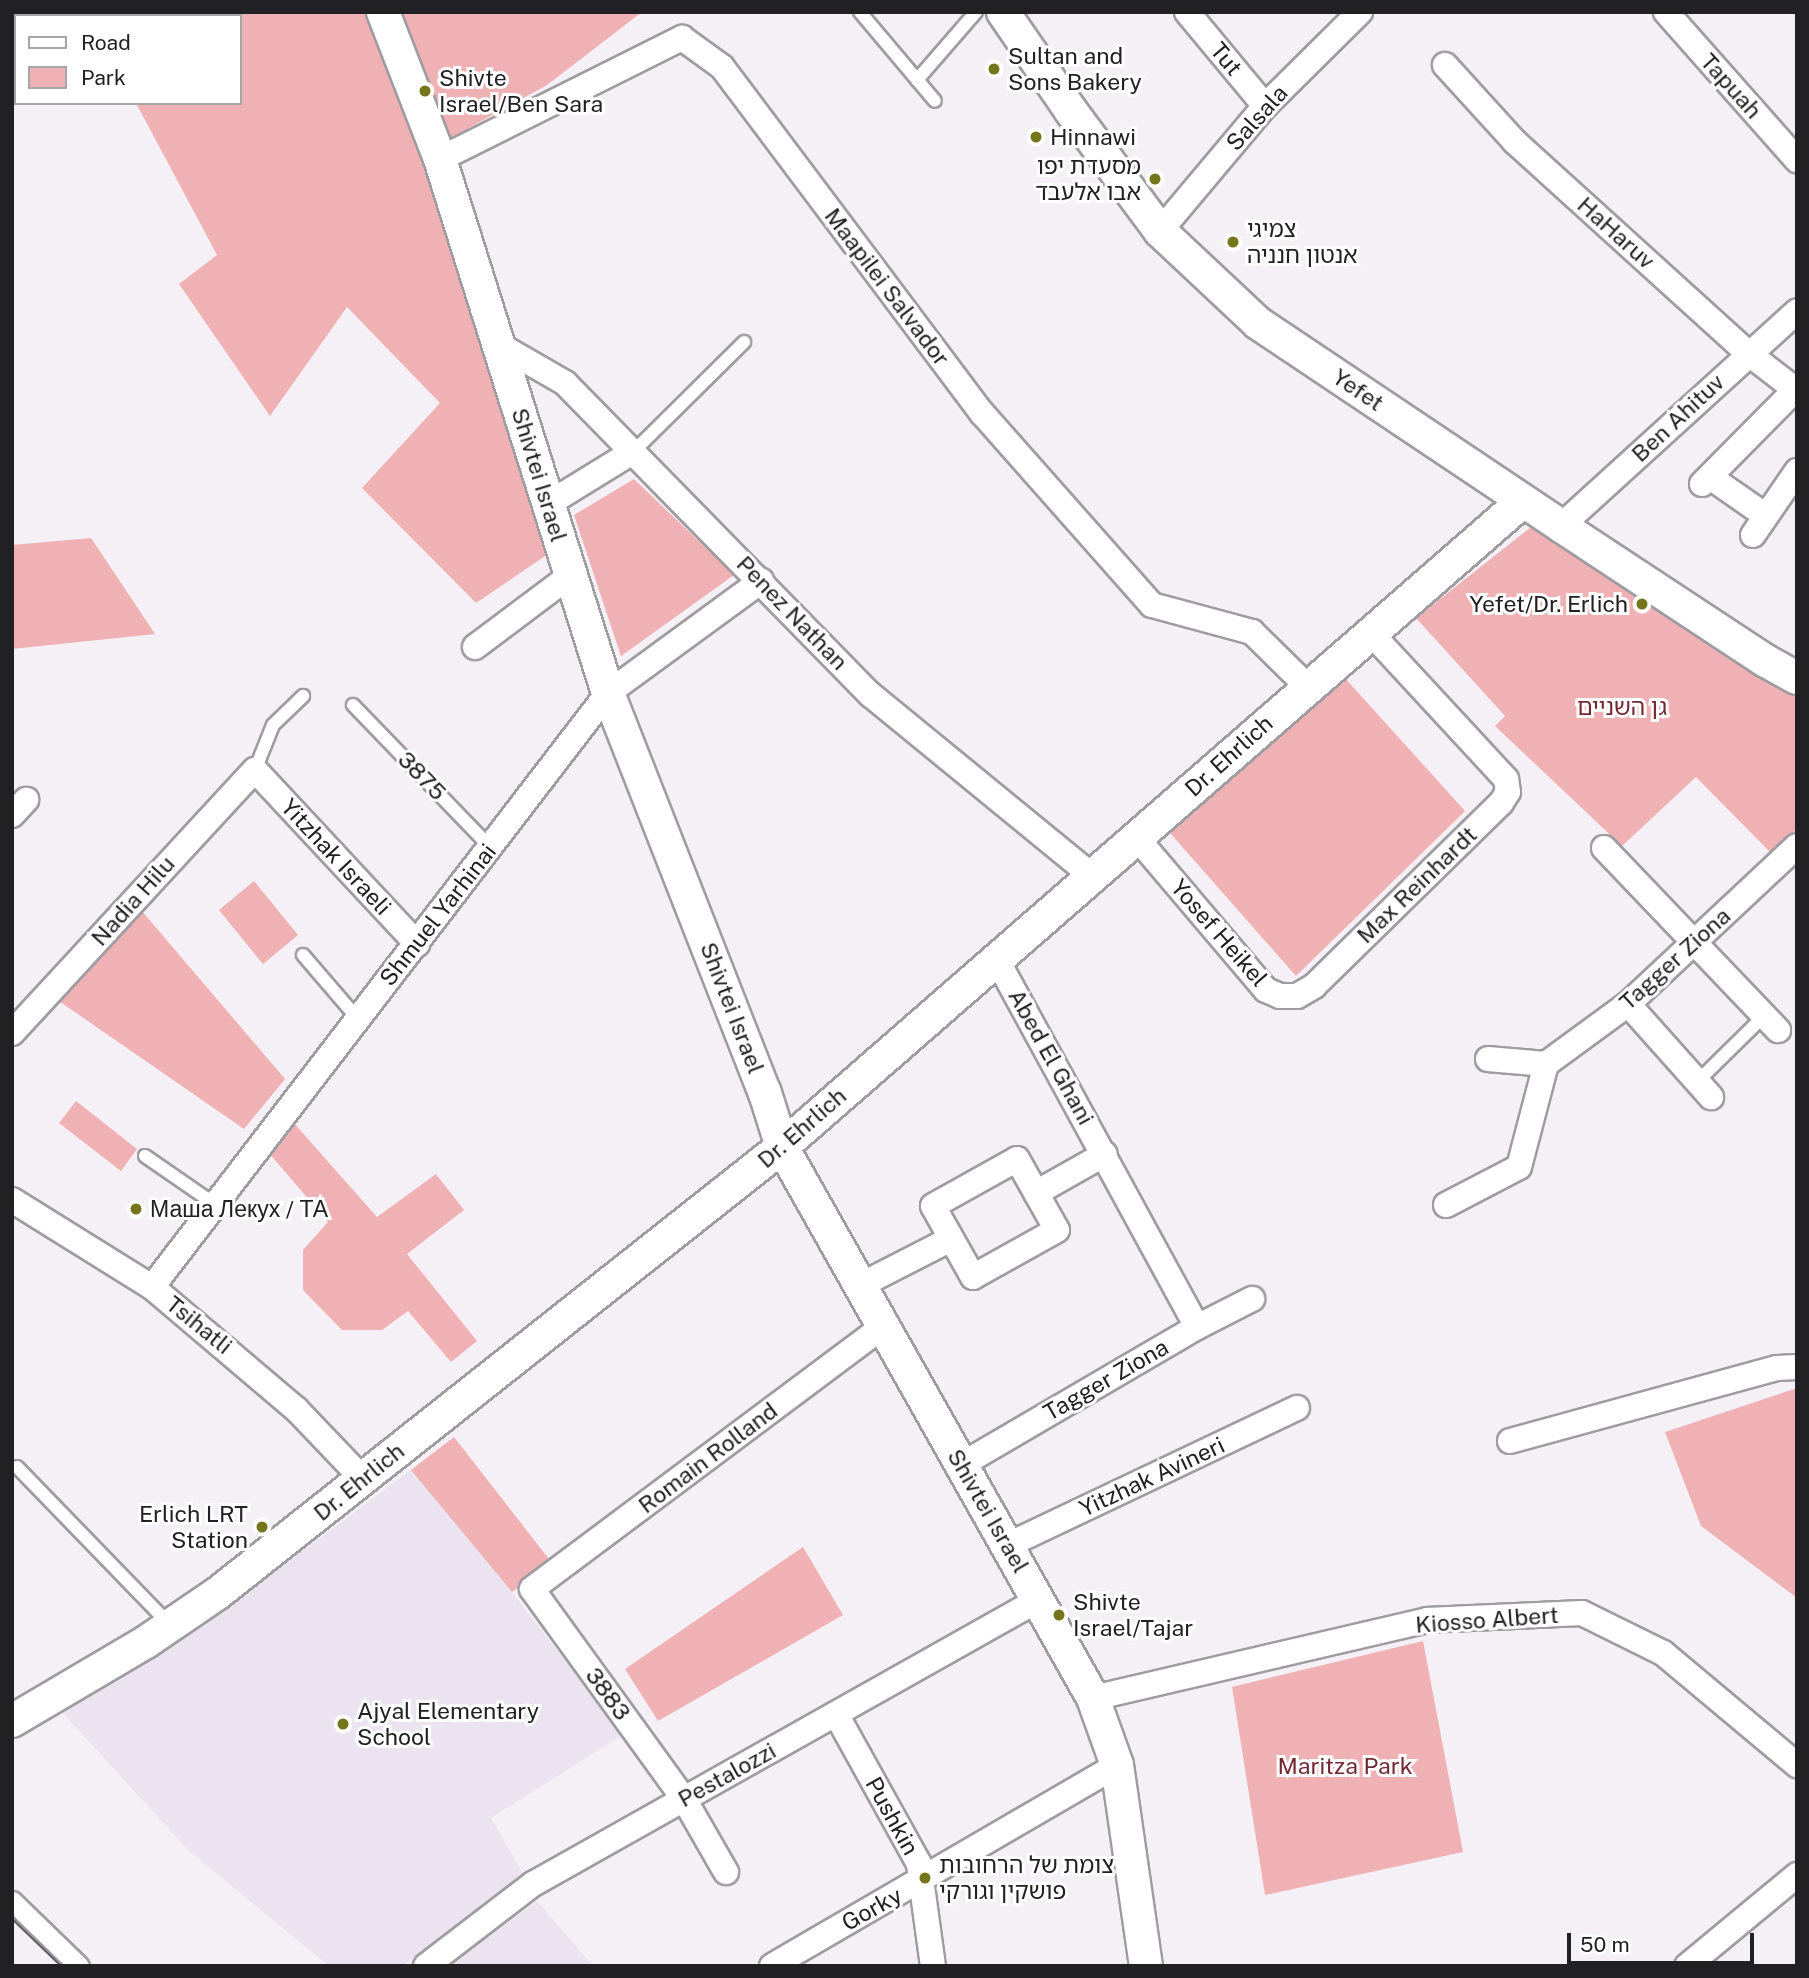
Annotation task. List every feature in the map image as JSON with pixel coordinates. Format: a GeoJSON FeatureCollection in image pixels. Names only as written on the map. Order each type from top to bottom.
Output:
{"type":"FeatureCollection","features":[{"type":"Feature","properties":{"kind":"street","name":"Shivtei Israel"},"geometry":{"type":"LineString","coordinates":[[383,12],[440,159],[608,692],[765,1093],[782,1147],[1093,1698],[1117,1765],[1146,1966]]}},
{"type":"Feature","properties":{"kind":"street","name":"Yefet"},"geometry":{"type":"LineString","coordinates":[[1003,12],[1071,111],[1160,231],[1258,323],[1523,501],[1766,661],[1797,678]]}},
{"type":"Feature","properties":{"kind":"street","name":"Tut"},"geometry":{"type":"LineString","coordinates":[[1187,12],[1265,106]]}},
{"type":"Feature","properties":{"kind":"street","name":"Salsala"},"geometry":{"type":"LineString","coordinates":[[1160,231],[1265,106],[1360,12]]}},
{"type":"Feature","properties":{"kind":"street","name":"Tapuah"},"geometry":{"type":"LineString","coordinates":[[1666,12],[1797,160]]}},
{"type":"Feature","properties":{"kind":"street","name":"Maapilei Salvador"},"geometry":{"type":"LineString","coordinates":[[440,159],[682,38],[722,67],[982,414],[1152,605],[1252,632],[1308,687]]}},
{"type":"Feature","properties":{"kind":"street","name":"HaHaruv"},"geometry":{"type":"LineString","coordinates":[[1445,65],[1515,142],[1748,353],[1796,390]]}},
{"type":"Feature","properties":{"kind":"street","name":"Ben Ahituv"},"geometry":{"type":"LineString","coordinates":[[1561,526],[1797,311]]}},
{"type":"Feature","properties":{"kind":"street","name":"Penez Nathan"},"geometry":{"type":"LineString","coordinates":[[499,345],[565,383],[871,695],[1093,877]]}},
{"type":"Feature","properties":{"kind":"street"},"geometry":{"type":"LineString","coordinates":[[1796,390],[1706,480],[1759,526],[1797,471]]}},
{"type":"Feature","properties":{"kind":"street"},"geometry":{"type":"LineString","coordinates":[[548,504],[634,452]]}},
{"type":"Feature","properties":{"kind":"street","name":"Dr. Ehrlich"},"geometry":{"type":"LineString","coordinates":[[12,1721],[26,1708],[171,1626],[263,1559],[782,1147],[1523,501]]}},
{"type":"Feature","properties":{"kind":"street"},"geometry":{"type":"LineString","coordinates":[[475,647],[571,575]]}},
{"type":"Feature","properties":{"kind":"street","name":"Shmuel Yarhinai"},"geometry":{"type":"LineString","coordinates":[[152,1287],[608,692],[761,581]]}},
{"type":"Feature","properties":{"kind":"street","name":"Max Reinhardt"},"geometry":{"type":"LineString","coordinates":[[1314,986],[1501,803],[1508,792],[1506,779],[1371,633]]}},
{"type":"Feature","properties":{"kind":"street","name":"Yitzhak Israeli"},"geometry":{"type":"LineString","coordinates":[[255,770],[417,944]]}},
{"type":"Feature","properties":{"kind":"street","name":"Nadia Hilu"},"geometry":{"type":"LineString","coordinates":[[12,1033],[255,770]]}},
{"type":"Feature","properties":{"kind":"street","name":"Yosef Heikel"},"geometry":{"type":"LineString","coordinates":[[1137,838],[1266,990],[1280,996],[1297,996],[1314,986]]}},
{"type":"Feature","properties":{"kind":"street","name":"Tagger Ziona"},"geometry":{"type":"LineString","coordinates":[[1546,1063],[1628,1004],[1797,846]]}},
{"type":"Feature","properties":{"kind":"street"},"geometry":{"type":"LineString","coordinates":[[1604,848],[1771,1023]]}},
{"type":"Feature","properties":{"kind":"street","name":"Abed El Ghani"},"geometry":{"type":"LineString","coordinates":[[997,960],[1197,1326]]}},
{"type":"Feature","properties":{"kind":"street"},"geometry":{"type":"LineString","coordinates":[[1628,1004],[1704,1089]]}},
{"type":"Feature","properties":{"kind":"street"},"geometry":{"type":"LineString","coordinates":[[1446,1205],[1519,1167],[1546,1063],[1488,1059]]}},
{"type":"Feature","properties":{"kind":"street"},"geometry":{"type":"LineString","coordinates":[[765,1093],[792,1108],[811,1112],[826,1108]]}},
{"type":"Feature","properties":{"kind":"street"},"geometry":{"type":"LineString","coordinates":[[1036,1193],[1105,1154]]}},
{"type":"Feature","properties":{"kind":"street"},"geometry":{"type":"LineString","coordinates":[[1017,1159],[1057,1230],[973,1277],[951,1239],[933,1206],[1017,1159]]}},
{"type":"Feature","properties":{"kind":"street","name":"Tsihatli"},"geometry":{"type":"LineString","coordinates":[[12,1200],[152,1287],[296,1409],[362,1478]]}},
{"type":"Feature","properties":{"kind":"street"},"geometry":{"type":"LineString","coordinates":[[861,1285],[951,1239]]}},
{"type":"Feature","properties":{"kind":"street","name":"Tagger Ziona"},"geometry":{"type":"LineString","coordinates":[[961,1465],[1197,1326],[1252,1299]]}},
{"type":"Feature","properties":{"kind":"street","name":"Romain Rolland"},"geometry":{"type":"LineString","coordinates":[[532,1589],[883,1326]]}},
{"type":"Feature","properties":{"kind":"street"},"geometry":{"type":"LineString","coordinates":[[1510,1441],[1777,1368],[1797,1367]]}},
{"type":"Feature","properties":{"kind":"street","name":"Yitzhak Avineri"},"geometry":{"type":"LineString","coordinates":[[1006,1546],[1297,1408]]}},
{"type":"Feature","properties":{"kind":"street","name":"3883"},"geometry":{"type":"LineString","coordinates":[[532,1589],[684,1799],[726,1872]]}},
{"type":"Feature","properties":{"kind":"street","name":"Pestalozzi"},"geometry":{"type":"LineString","coordinates":[[426,1966],[533,1884],[1038,1600]]}},
{"type":"Feature","properties":{"kind":"street","name":"Kiosso Albert"},"geometry":{"type":"LineString","coordinates":[[1093,1698],[1427,1620],[1582,1613],[1663,1653],[1797,1765]]}},
{"type":"Feature","properties":{"kind":"street","name":"Pushkin"},"geometry":{"type":"LineString","coordinates":[[836,1714],[919,1864],[933,1966]]}},
{"type":"Feature","properties":{"kind":"street","name":"Gorky"},"geometry":{"type":"LineString","coordinates":[[772,1966],[1117,1765]]}},
{"type":"Feature","properties":{"kind":"street"},"geometry":{"type":"LineString","coordinates":[[1687,1966],[1797,1875]]}},
{"type":"Feature","properties":{"kind":"street"},"geometry":{"type":"LineString","coordinates":[[12,1901],[79,1966]]}},
{"type":"Feature","properties":{"kind":"lane"},"geometry":{"type":"LineString","coordinates":[[860,12],[935,101]]}},
{"type":"Feature","properties":{"kind":"lane"},"geometry":{"type":"LineString","coordinates":[[918,80],[976,12]]}},
{"type":"Feature","properties":{"kind":"lane"},"geometry":{"type":"LineString","coordinates":[[634,452],[744,342]]}},
{"type":"Feature","properties":{"kind":"lane"},"geometry":{"type":"LineString","coordinates":[[255,770],[273,725],[303,696]]}},
{"type":"Feature","properties":{"kind":"lane","name":"3875"},"geometry":{"type":"LineString","coordinates":[[353,705],[490,847]]}},
{"type":"Feature","properties":{"kind":"lane"},"geometry":{"type":"LineString","coordinates":[[303,955],[358,1019]]}},
{"type":"Feature","properties":{"kind":"lane"},"geometry":{"type":"LineString","coordinates":[[1704,1089],[1771,1023]]}},
{"type":"Feature","properties":{"kind":"lane"},"geometry":{"type":"LineString","coordinates":[[145,1156],[215,1205]]}},
{"type":"Feature","properties":{"kind":"lane"},"geometry":{"type":"LineString","coordinates":[[17,1467],[171,1626]]}},
{"type":"Feature","properties":{"kind":"shaded area","name":"Ajyal Elementary School"},"geometry":{"type":"Polygon","coordinates":[[[411,1470],[512,1592],[622,1735],[491,1818],[524,1875],[402,1966],[329,1966],[189,1851],[62,1712],[220,1613],[411,1470]]]}},
{"type":"Feature","properties":{"kind":"shaded area"},"geometry":{"type":"Polygon","coordinates":[[[537,1901],[593,1966],[448,1966],[537,1901]]]}},
{"type":"Feature","properties":{"kind":"green space"},"geometry":{"type":"Polygon","coordinates":[[[642,12],[547,85],[427,151],[554,550],[476,603],[362,488],[440,403],[347,307],[270,416],[179,284],[217,255],[137,105],[242,105],[242,14],[239,14],[642,12]]]}},
{"type":"Feature","properties":{"kind":"green space"},"geometry":{"type":"Polygon","coordinates":[[[634,479],[734,575],[621,656],[574,515],[634,479]]]}},
{"type":"Feature","properties":{"kind":"green space","name":"גן השניים"},"geometry":{"type":"Polygon","coordinates":[[[1535,524],[1752,673],[1797,696],[1797,829],[1770,852],[1696,777],[1622,846],[1495,726],[1505,716],[1416,618],[1535,524]]]}},
{"type":"Feature","properties":{"kind":"green space"},"geometry":{"type":"Polygon","coordinates":[[[91,538],[155,634],[12,649],[12,545],[91,538]]]}},
{"type":"Feature","properties":{"kind":"green space"},"geometry":{"type":"Polygon","coordinates":[[[1344,677],[1465,811],[1296,976],[1170,833],[1344,677]]]}},
{"type":"Feature","properties":{"kind":"green space"},"geometry":{"type":"Polygon","coordinates":[[[254,881],[298,935],[263,964],[219,910],[254,881]]]}},
{"type":"Feature","properties":{"kind":"green space"},"geometry":{"type":"Polygon","coordinates":[[[141,910],[285,1079],[244,1129],[56,999],[141,910]]]}},
{"type":"Feature","properties":{"kind":"green space"},"geometry":{"type":"Polygon","coordinates":[[[76,1101],[137,1149],[121,1171],[59,1123],[76,1101]]]}},
{"type":"Feature","properties":{"kind":"green space"},"geometry":{"type":"Polygon","coordinates":[[[293,1122],[377,1217],[436,1174],[464,1210],[407,1254],[477,1341],[451,1362],[408,1311],[382,1330],[342,1330],[303,1290],[303,1250],[328,1222],[269,1153],[293,1122]]]}},
{"type":"Feature","properties":{"kind":"green space"},"geometry":{"type":"Polygon","coordinates":[[[1797,1388],[1797,1598],[1701,1526],[1665,1432],[1797,1388]]]}},
{"type":"Feature","properties":{"kind":"green space"},"geometry":{"type":"Polygon","coordinates":[[[454,1437],[552,1563],[512,1592],[411,1470],[454,1437]]]}},
{"type":"Feature","properties":{"kind":"green space"},"geometry":{"type":"Polygon","coordinates":[[[803,1547],[843,1615],[658,1721],[625,1669],[803,1547]]]}},
{"type":"Feature","properties":{"kind":"green space","name":"Maritza Park"},"geometry":{"type":"Polygon","coordinates":[[[1423,1641],[1463,1852],[1265,1895],[1232,1687],[1423,1641]]]}},
{"type":"Feature","properties":{"kind":"tram line"},"geometry":{"type":"LineString","coordinates":[[12,1919],[61,1966]]}},
{"type":"Feature","properties":{"kind":"place","name":"Sultan and Sons Bakery"},"geometry":{"type":"Point","coordinates":[994,69]}},
{"type":"Feature","properties":{"kind":"place","name":"Shivte Israel/Ben Sara"},"geometry":{"type":"Point","coordinates":[425,91]}},
{"type":"Feature","properties":{"kind":"place","name":"Hinnawi"},"geometry":{"type":"Point","coordinates":[1036,137]}},
{"type":"Feature","properties":{"kind":"place","name":"מסעדת יפו אבו אלעבד"},"geometry":{"type":"Point","coordinates":[1155,179]}},
{"type":"Feature","properties":{"kind":"place","name":"צמיגי אנטון חנניה"},"geometry":{"type":"Point","coordinates":[1233,242]}},
{"type":"Feature","properties":{"kind":"place","name":"Yefet/Dr. Erlich"},"geometry":{"type":"Point","coordinates":[1642,604]}},
{"type":"Feature","properties":{"kind":"place","name":"Маша Лекух / ТА"},"geometry":{"type":"Point","coordinates":[136,1209]}},
{"type":"Feature","properties":{"kind":"place","name":"Erlich LRT Station"},"geometry":{"type":"Point","coordinates":[262,1527]}},
{"type":"Feature","properties":{"kind":"place","name":"Shivte Israel/Tajar"},"geometry":{"type":"Point","coordinates":[1059,1615]}},
{"type":"Feature","properties":{"kind":"place","name":"Ajyal Elementary School"},"geometry":{"type":"Point","coordinates":[343,1724]}},
{"type":"Feature","properties":{"kind":"place","name":"צומת של הרחובות פושקין וגורקי"},"geometry":{"type":"Point","coordinates":[925,1878]}}]}
